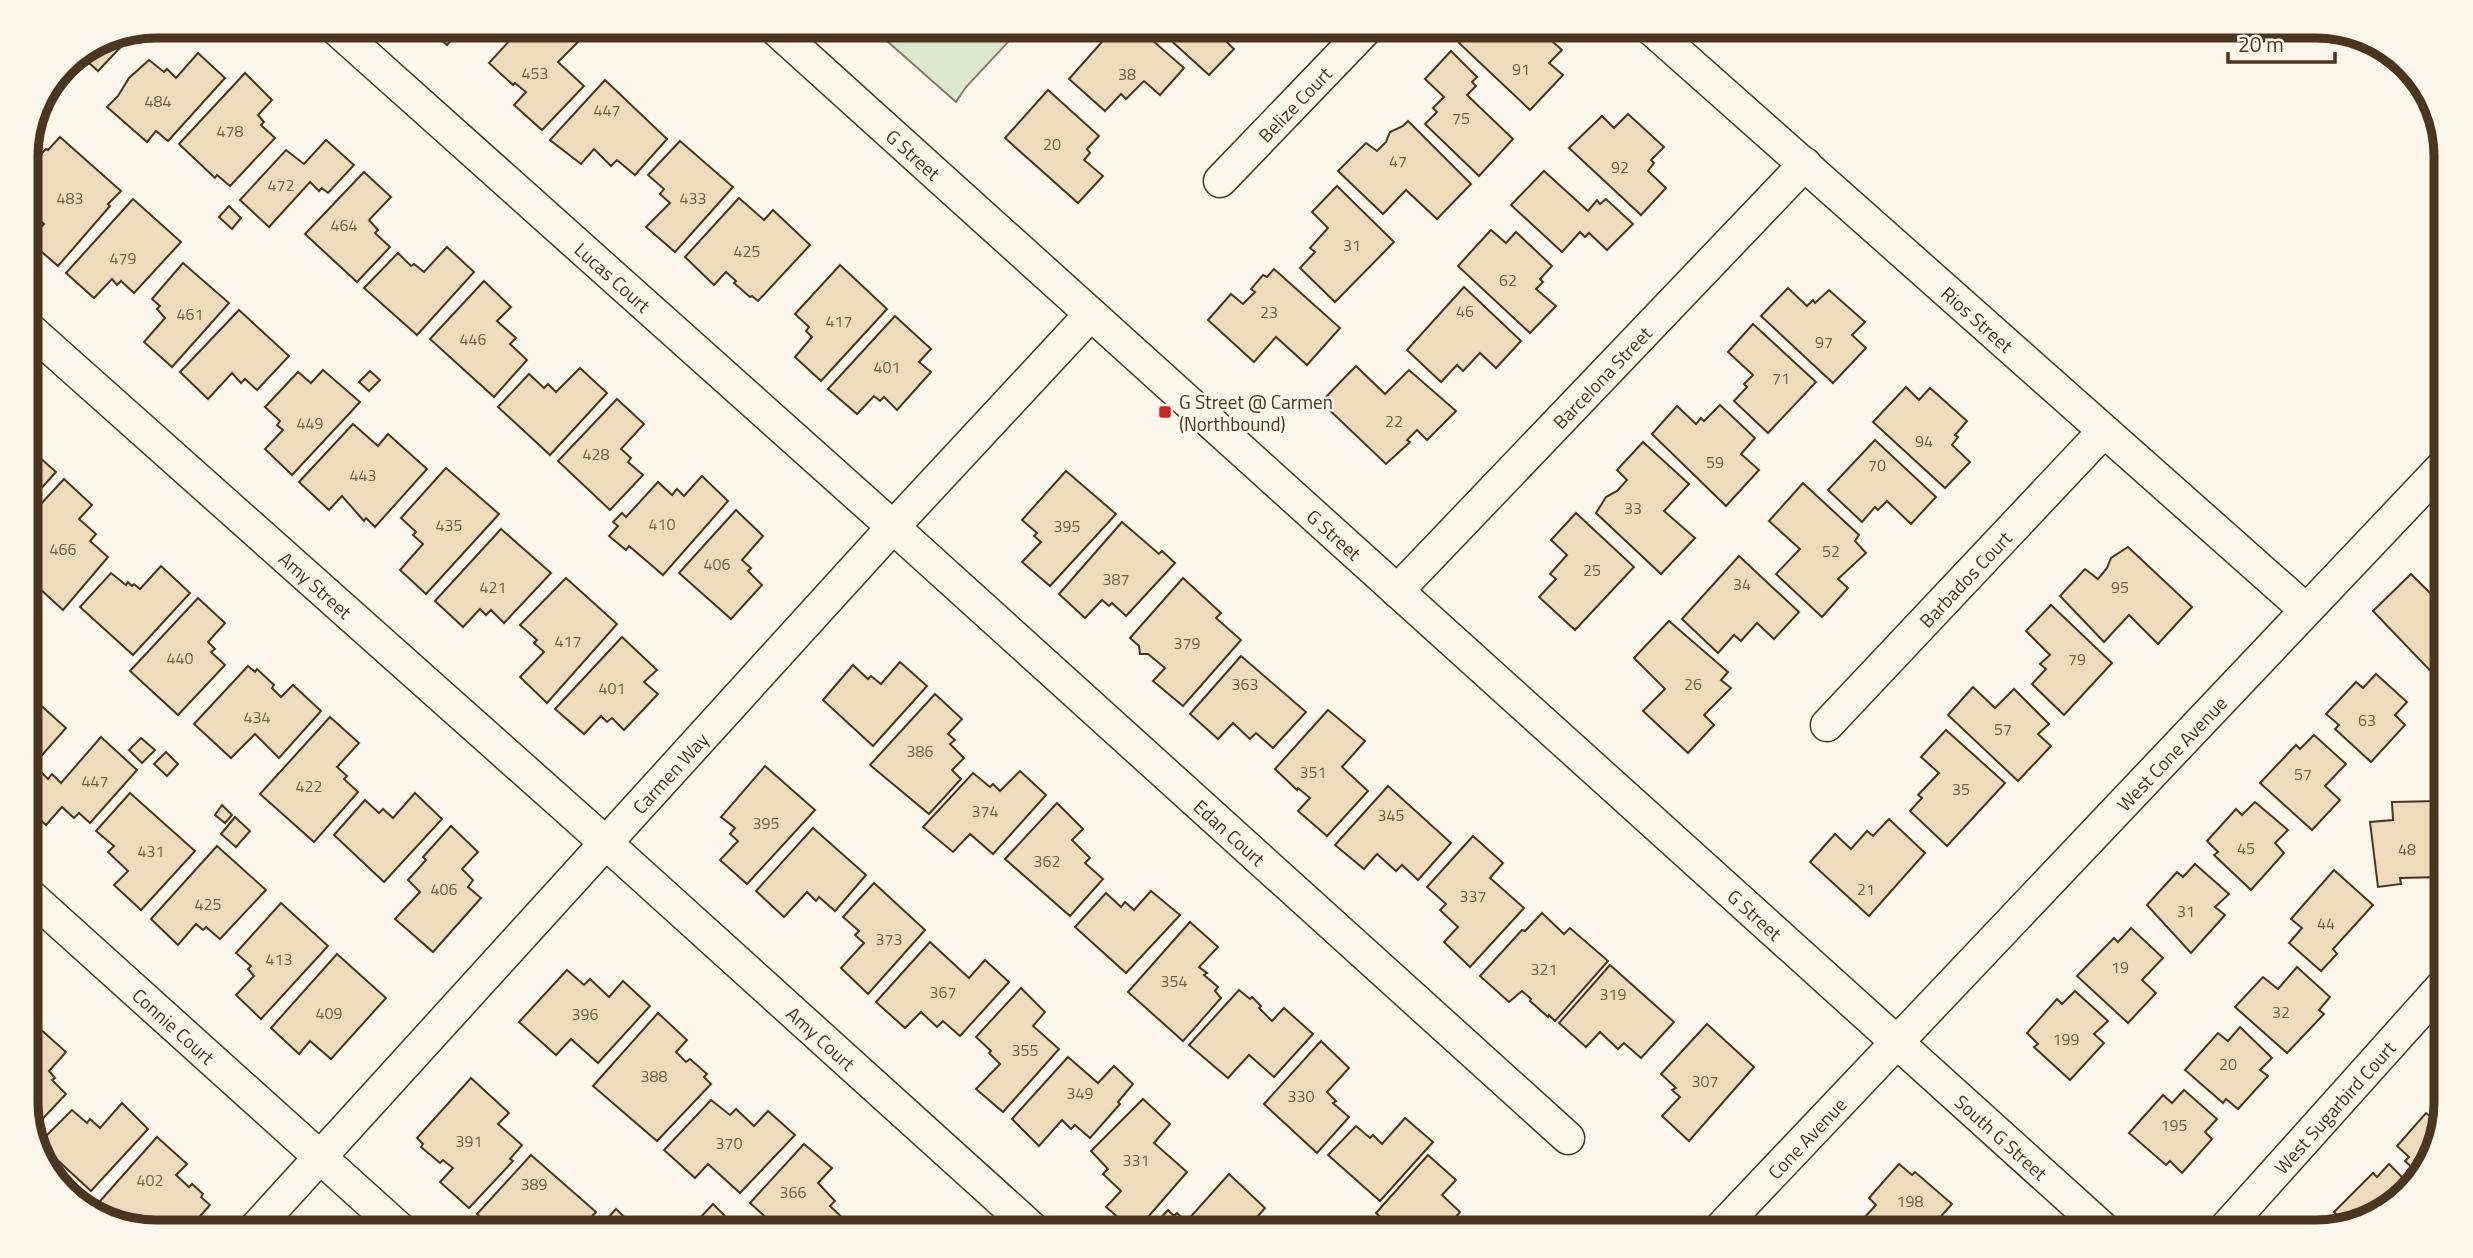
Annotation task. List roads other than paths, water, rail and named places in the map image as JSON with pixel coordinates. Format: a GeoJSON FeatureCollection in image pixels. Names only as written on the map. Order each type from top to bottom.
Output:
{"type":"FeatureCollection","features":[{"type":"Feature","properties":{"kind":"street","name":"Lucas Court"},"geometry":{"type":"LineString","coordinates":[[346,38],[892,527]]}},
{"type":"Feature","properties":{"kind":"street","name":"G Street"},"geometry":{"type":"LineString","coordinates":[[785,38],[1896,1044]]}},
{"type":"Feature","properties":{"kind":"street","name":"Belize Court"},"geometry":{"type":"LineString","coordinates":[[1220,181],[1357,38]]}},
{"type":"Feature","properties":{"kind":"street","name":"Rios Street"},"geometry":{"type":"LineString","coordinates":[[1662,38],[2306,610]]}},
{"type":"Feature","properties":{"kind":"street","name":"Barcelona Street"},"geometry":{"type":"LineString","coordinates":[[1397,591],[1805,164]]}},
{"type":"Feature","properties":{"kind":"street","name":"Carmen Way"},"geometry":{"type":"LineString","coordinates":[[263,1220],[892,527],[1091,314]]}},
{"type":"Feature","properties":{"kind":"street","name":"Amy Street"},"geometry":{"type":"LineString","coordinates":[[39,338],[606,843]]}},
{"type":"Feature","properties":{"kind":"street","name":"Barbados Court"},"geometry":{"type":"LineString","coordinates":[[1827,725],[2104,431]]}},
{"type":"Feature","properties":{"kind":"street","name":"West Cone Avenue"},"geometry":{"type":"LineString","coordinates":[[1896,1044],[2434,475]]}},
{"type":"Feature","properties":{"kind":"street","name":"Edan Court"},"geometry":{"type":"LineString","coordinates":[[892,527],[1568,1138]]}},
{"type":"Feature","properties":{"kind":"street","name":"Amy Court"},"geometry":{"type":"LineString","coordinates":[[606,843],[1023,1220]]}},
{"type":"Feature","properties":{"kind":"street","name":"Connie Court"},"geometry":{"type":"LineString","coordinates":[[39,904],[389,1220]]}},
{"type":"Feature","properties":{"kind":"street","name":"West Sugarbird Court"},"geometry":{"type":"LineString","coordinates":[[2233,1220],[2434,996]]}},
{"type":"Feature","properties":{"kind":"street","name":"Cone Avenue"},"geometry":{"type":"LineString","coordinates":[[1728,1220],[1896,1044]]}},
{"type":"Feature","properties":{"kind":"street","name":"South G Street"},"geometry":{"type":"LineString","coordinates":[[1896,1044],[2094,1220]]}},
{"type":"Feature","properties":{"kind":"place","name":"G Street @ Carmen (Northbound)"},"geometry":{"type":"Point","coordinates":[1165,412]}}]}
